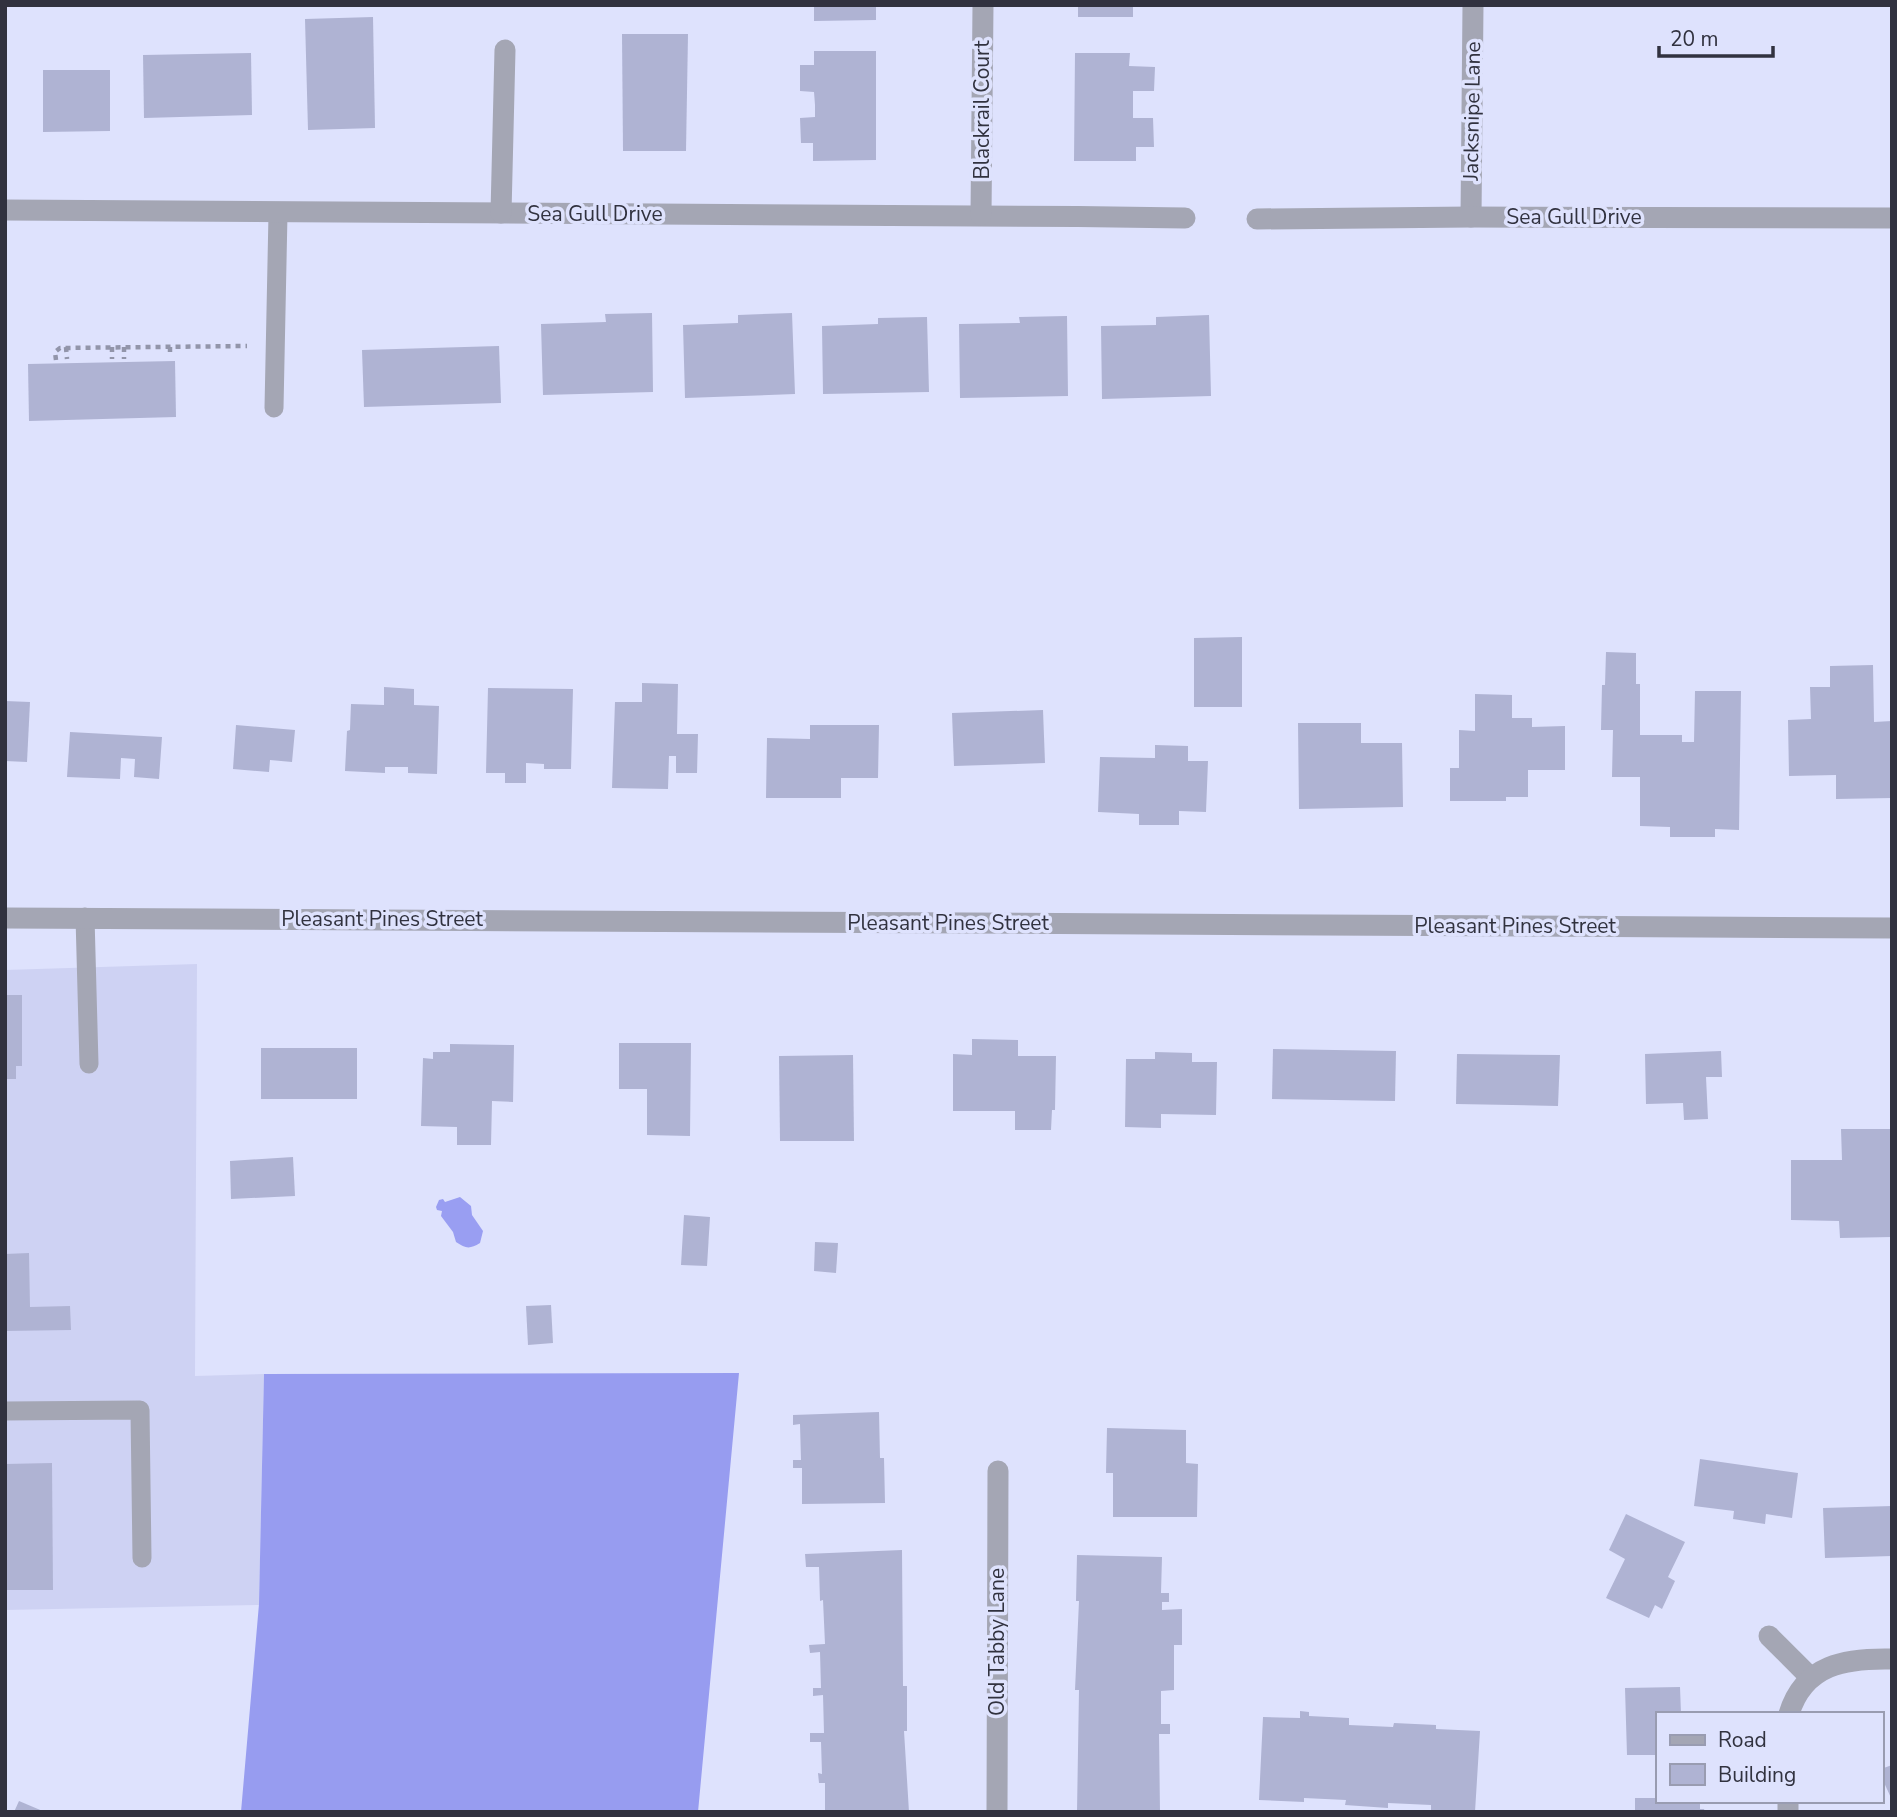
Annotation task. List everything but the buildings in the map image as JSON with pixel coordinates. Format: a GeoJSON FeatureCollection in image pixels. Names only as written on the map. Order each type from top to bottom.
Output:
{"type":"FeatureCollection","features":[{"type":"Feature","properties":{"kind":"street","name":"Blackrail Court"},"geometry":{"type":"LineString","coordinates":[[981,215],[983,5]]}},
{"type":"Feature","properties":{"kind":"street","name":"Jacksnipe Lane"},"geometry":{"type":"LineString","coordinates":[[1471,217],[1473,5]]}},
{"type":"Feature","properties":{"kind":"street"},"geometry":{"type":"LineString","coordinates":[[500,213],[505,50]]}},
{"type":"Feature","properties":{"kind":"street","name":"Sea Gull Drive"},"geometry":{"type":"LineString","coordinates":[[5,210],[278,214],[981,215],[1185,218]]}},
{"type":"Feature","properties":{"kind":"street","name":"Sea Gull Drive"},"geometry":{"type":"LineString","coordinates":[[1257,219],[1892,218]]}},
{"type":"Feature","properties":{"kind":"street","name":"Pleasant Pines Street"},"geometry":{"type":"LineString","coordinates":[[5,918],[1892,928]]}},
{"type":"Feature","properties":{"kind":"street","name":"Old Tabby Lane"},"geometry":{"type":"LineString","coordinates":[[997,1812],[998,1471]]}},
{"type":"Feature","properties":{"kind":"street"},"geometry":{"type":"LineString","coordinates":[[1769,1636],[1810,1677]]}},
{"type":"Feature","properties":{"kind":"street"},"geometry":{"type":"LineString","coordinates":[[1790,1712],[1794,1699],[1810,1677],[1832,1665],[1857,1658],[1892,1658]]}},
{"type":"Feature","properties":{"kind":"lane"},"geometry":{"type":"LineString","coordinates":[[274,408],[278,214]]}},
{"type":"Feature","properties":{"kind":"lane"},"geometry":{"type":"LineString","coordinates":[[85,917],[89,1064]]}},
{"type":"Feature","properties":{"kind":"lane"},"geometry":{"type":"LineString","coordinates":[[5,1411],[140,1410],[142,1558]]}},
{"type":"Feature","properties":{"kind":"path"},"geometry":{"type":"LineString","coordinates":[[56,360],[55,352],[60,348],[276,346]]}},
{"type":"Feature","properties":{"kind":"path"},"geometry":{"type":"LineString","coordinates":[[112,347],[113,359]]}},
{"type":"Feature","properties":{"kind":"path"},"geometry":{"type":"LineString","coordinates":[[124,347],[124,359]]}},
{"type":"Feature","properties":{"kind":"path"},"geometry":{"type":"LineString","coordinates":[[170,347],[170,357]]}},
{"type":"Feature","properties":{"kind":"path"},"geometry":{"type":"LineString","coordinates":[[66,348],[67,359]]}},
{"type":"Feature","properties":{"kind":"shaded area"},"geometry":{"type":"Polygon","coordinates":[[[197,964],[195,1376],[264,1374],[259,1605],[5,1610],[5,970],[197,964]]]}},
{"type":"Feature","properties":{"kind":"shaded area"},"geometry":{"type":"Polygon","coordinates":[[[460,1197],[471,1206],[472,1215],[483,1231],[480,1243],[471,1247],[456,1242],[453,1232],[441,1216],[442,1211],[436,1207],[439,1200],[443,1199],[445,1202],[460,1197]]]}},
{"type":"Feature","properties":{"kind":"shaded area"},"geometry":{"type":"Polygon","coordinates":[[[739,1373],[698,1812],[241,1812],[259,1604],[264,1374],[739,1373]]]}}]}
